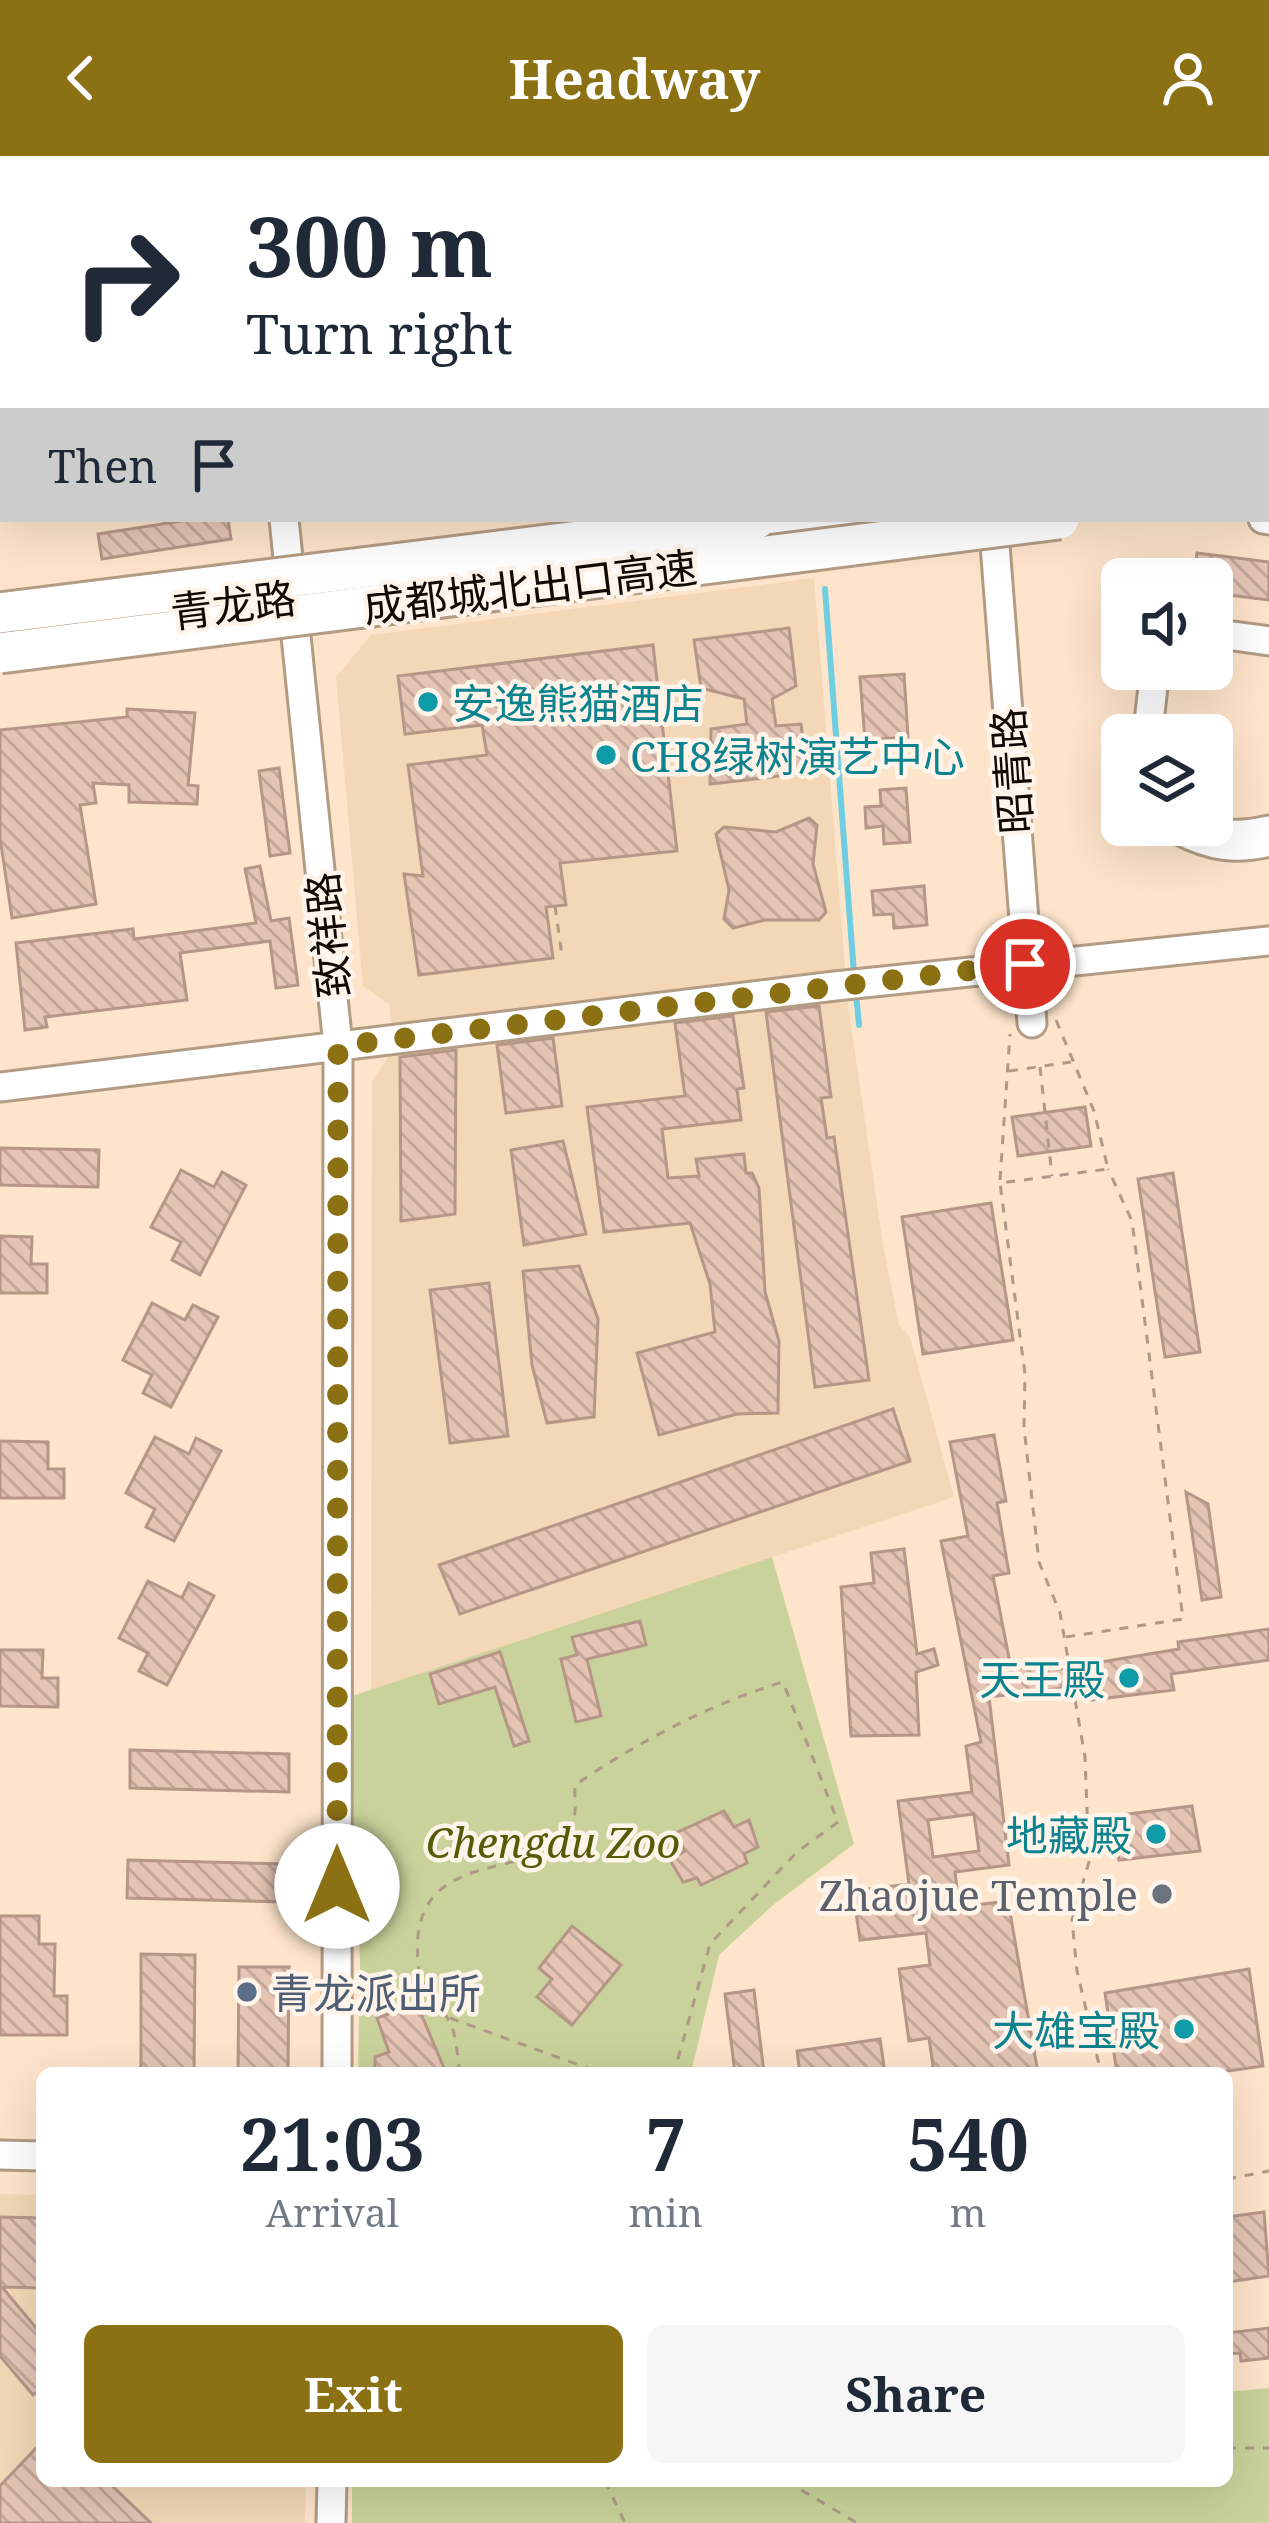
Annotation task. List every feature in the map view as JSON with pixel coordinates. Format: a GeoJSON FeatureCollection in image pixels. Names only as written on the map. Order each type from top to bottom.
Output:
{"type":"FeatureCollection","features":[{"type":"Feature","properties":{"kind":"highway","name":"成都城北出口高速"},"geometry":{"type":"LineString","coordinates":[[0,613],[732,522]]}},
{"type":"Feature","properties":{"kind":"highway","name":"成都城北出口高速"},"geometry":{"type":"LineString","coordinates":[[0,653],[1036,522]]}},
{"type":"Feature","properties":{"kind":"highway"},"geometry":{"type":"LineString","coordinates":[[1233,842],[1269,836]]}},
{"type":"Feature","properties":{"kind":"street","name":"致祥路"},"geometry":{"type":"LineString","coordinates":[[284,522],[338,1046],[337,2067]]}},
{"type":"Feature","properties":{"kind":"street","name":"青龙路"},"geometry":{"type":"LineString","coordinates":[[0,634],[872,522]]}},
{"type":"Feature","properties":{"kind":"street","name":"昭青路"},"geometry":{"type":"LineString","coordinates":[[993,522],[1033,1023]]}},
{"type":"Feature","properties":{"kind":"street"},"geometry":{"type":"LineString","coordinates":[[1233,636],[1269,640]]}},
{"type":"Feature","properties":{"kind":"street"},"geometry":{"type":"LineString","coordinates":[[0,1087],[1025,964],[1269,941]]}},
{"type":"Feature","properties":{"kind":"street"},"geometry":{"type":"LineString","coordinates":[[0,2155],[36,2156]]}},
{"type":"Feature","properties":{"kind":"street"},"geometry":{"type":"LineString","coordinates":[[331,2523],[332,2487]]}},
{"type":"Feature","properties":{"kind":"path"},"geometry":{"type":"LineString","coordinates":[[555,906],[562,956]]}},
{"type":"Feature","properties":{"kind":"path"},"geometry":{"type":"LineString","coordinates":[[1064,1638],[1183,1619],[1132,1222],[1108,1169],[1094,1111],[1074,1062],[1033,1023],[1007,1071],[1000,1183],[1025,1374],[1024,1426],[1039,1562],[1064,1638],[1090,1818],[1089,1862],[1072,1920],[1077,1970],[1100,2067]]}},
{"type":"Feature","properties":{"kind":"path"},"geometry":{"type":"LineString","coordinates":[[1007,1071],[1074,1062]]}},
{"type":"Feature","properties":{"kind":"path"},"geometry":{"type":"LineString","coordinates":[[1040,1067],[1052,1178]]}},
{"type":"Feature","properties":{"kind":"path"},"geometry":{"type":"LineString","coordinates":[[1000,1183],[1108,1169]]}},
{"type":"Feature","properties":{"kind":"path"},"geometry":{"type":"LineString","coordinates":[[459,2067],[448,2018],[422,1984],[418,1960],[428,1910],[437,1894],[472,1869],[550,1850],[573,1822],[575,1785],[613,1760],[746,1693],[783,1682],[838,1822],[785,1864],[710,1944],[676,2067]]}},
{"type":"Feature","properties":{"kind":"path"},"geometry":{"type":"LineString","coordinates":[[448,2018],[584,2067]]}},
{"type":"Feature","properties":{"kind":"path"},"geometry":{"type":"LineString","coordinates":[[1233,2178],[1269,2171]]}},
{"type":"Feature","properties":{"kind":"path"},"geometry":{"type":"LineString","coordinates":[[1233,2448],[1269,2449]]}},
{"type":"Feature","properties":{"kind":"path"},"geometry":{"type":"LineString","coordinates":[[608,2487],[625,2523]]}},
{"type":"Feature","properties":{"kind":"path"},"geometry":{"type":"LineString","coordinates":[[796,2487],[857,2523]]}},
{"type":"Feature","properties":{"kind":"shaded area"},"geometry":{"type":"Polygon","coordinates":[[[814,578],[848,1005],[883,1245],[899,1325],[910,1337],[954,1497],[371,1690],[372,1081],[394,1048],[389,1004],[363,986],[336,677],[371,635],[814,578]]]}},
{"type":"Feature","properties":{"kind":"shaded area"},"geometry":{"type":"Polygon","coordinates":[[[0,2194],[36,2195],[36,2487],[306,2487],[305,2523],[0,2523],[0,2194]]]}},
{"type":"Feature","properties":{"kind":"green space","name":"Chengdu Zoo"},"geometry":{"type":"Polygon","coordinates":[[[772,1557],[854,1844],[773,1905],[719,1955],[692,2067],[358,2067],[360,1959],[346,1698],[772,1557]]]}},
{"type":"Feature","properties":{"kind":"green space"},"geometry":{"type":"Polygon","coordinates":[[[1269,2388],[1269,2523],[352,2523],[352,2487],[1233,2487],[1233,2391],[1269,2388]]]}},
{"type":"Feature","properties":{"kind":"building"},"geometry":{"type":"Polygon","coordinates":[[[175,522],[228,522],[231,539],[102,559],[98,534],[175,522]]]}},
{"type":"Feature","properties":{"kind":"building"},"geometry":{"type":"Polygon","coordinates":[[[1197,553],[1269,562],[1269,600],[1233,596],[1233,558],[1196,558],[1197,553]]]}},
{"type":"Feature","properties":{"kind":"building"},"geometry":{"type":"Polygon","coordinates":[[[789,628],[796,686],[772,699],[776,726],[801,724],[807,773],[710,784],[711,729],[747,724],[744,699],[701,688],[694,640],[789,628]]]}},
{"type":"Feature","properties":{"kind":"building"},"geometry":{"type":"Polygon","coordinates":[[[653,645],[677,851],[560,863],[566,905],[546,907],[553,958],[419,975],[404,874],[423,876],[408,765],[487,755],[482,725],[405,734],[398,676],[653,645]]]}},
{"type":"Feature","properties":{"kind":"building"},"geometry":{"type":"Polygon","coordinates":[[[904,674],[908,737],[865,740],[860,677],[904,674]]]}},
{"type":"Feature","properties":{"kind":"building"},"geometry":{"type":"Polygon","coordinates":[[[127,709],[195,713],[188,785],[198,786],[197,804],[129,802],[129,785],[93,783],[96,803],[80,805],[96,904],[12,918],[0,838],[0,730],[127,717],[127,709]]]}},
{"type":"Feature","properties":{"kind":"building"},"geometry":{"type":"Polygon","coordinates":[[[279,768],[290,853],[270,856],[259,771],[279,768]]]}},
{"type":"Feature","properties":{"kind":"building"},"geometry":{"type":"Polygon","coordinates":[[[906,788],[910,842],[884,844],[883,826],[866,828],[865,807],[881,806],[880,790],[906,788]]]}},
{"type":"Feature","properties":{"kind":"building"},"geometry":{"type":"Polygon","coordinates":[[[809,818],[817,825],[813,864],[826,912],[819,920],[765,920],[733,928],[724,919],[729,890],[716,834],[724,827],[776,832],[809,818]]]}},
{"type":"Feature","properties":{"kind":"building"},"geometry":{"type":"Polygon","coordinates":[[[260,866],[271,921],[289,918],[298,985],[276,988],[270,941],[180,953],[187,1000],[45,1017],[47,1027],[25,1030],[16,943],[133,929],[134,939],[256,923],[245,869],[260,866]]]}},
{"type":"Feature","properties":{"kind":"building"},"geometry":{"type":"Polygon","coordinates":[[[924,886],[927,925],[894,928],[893,914],[874,915],[872,891],[924,886]]]}},
{"type":"Feature","properties":{"kind":"building"},"geometry":{"type":"Polygon","coordinates":[[[819,1006],[831,1097],[821,1098],[827,1138],[834,1137],[869,1380],[815,1387],[766,1012],[819,1006]]]}},
{"type":"Feature","properties":{"kind":"building"},"geometry":{"type":"Polygon","coordinates":[[[733,1016],[744,1088],[737,1089],[741,1120],[662,1129],[668,1178],[699,1176],[696,1159],[744,1154],[746,1173],[752,1173],[759,1188],[765,1292],[779,1341],[778,1413],[737,1414],[659,1435],[637,1353],[715,1332],[710,1284],[690,1223],[604,1232],[587,1107],[685,1096],[675,1023],[733,1016]]]}},
{"type":"Feature","properties":{"kind":"building"},"geometry":{"type":"Polygon","coordinates":[[[553,1038],[562,1106],[506,1113],[497,1045],[553,1038]]]}},
{"type":"Feature","properties":{"kind":"building"},"geometry":{"type":"Polygon","coordinates":[[[456,1050],[455,1214],[401,1221],[400,1057],[456,1050]]]}},
{"type":"Feature","properties":{"kind":"building"},"geometry":{"type":"Polygon","coordinates":[[[1085,1107],[1091,1146],[1018,1156],[1012,1117],[1085,1107]]]}},
{"type":"Feature","properties":{"kind":"building"},"geometry":{"type":"Polygon","coordinates":[[[563,1141],[586,1234],[524,1245],[511,1150],[563,1141]]]}},
{"type":"Feature","properties":{"kind":"building"},"geometry":{"type":"Polygon","coordinates":[[[0,1148],[99,1150],[98,1187],[0,1185],[0,1148]]]}},
{"type":"Feature","properties":{"kind":"building"},"geometry":{"type":"Polygon","coordinates":[[[181,1170],[214,1187],[222,1172],[246,1185],[200,1275],[172,1260],[181,1242],[151,1227],[181,1170]]]}},
{"type":"Feature","properties":{"kind":"building"},"geometry":{"type":"Polygon","coordinates":[[[1173,1173],[1200,1352],[1165,1357],[1138,1179],[1173,1173]]]}},
{"type":"Feature","properties":{"kind":"building"},"geometry":{"type":"Polygon","coordinates":[[[991,1203],[1013,1340],[923,1354],[902,1217],[991,1203]]]}},
{"type":"Feature","properties":{"kind":"building"},"geometry":{"type":"Polygon","coordinates":[[[0,1236],[32,1237],[31,1264],[47,1264],[47,1293],[0,1293],[0,1236]]]}},
{"type":"Feature","properties":{"kind":"building"},"geometry":{"type":"Polygon","coordinates":[[[579,1266],[598,1319],[594,1417],[547,1423],[532,1365],[523,1271],[579,1266]]]}},
{"type":"Feature","properties":{"kind":"building"},"geometry":{"type":"Polygon","coordinates":[[[489,1283],[508,1436],[450,1443],[430,1290],[489,1283]]]}},
{"type":"Feature","properties":{"kind":"building"},"geometry":{"type":"Polygon","coordinates":[[[152,1303],[185,1320],[193,1305],[218,1317],[171,1407],[143,1393],[152,1375],[123,1360],[152,1303]]]}},
{"type":"Feature","properties":{"kind":"building"},"geometry":{"type":"Polygon","coordinates":[[[893,1409],[910,1461],[460,1614],[439,1565],[893,1409]]]}},
{"type":"Feature","properties":{"kind":"building"},"geometry":{"type":"Polygon","coordinates":[[[994,1435],[1006,1501],[997,1503],[1009,1573],[993,1576],[1011,1668],[1058,1663],[1059,1669],[1179,1649],[1178,1642],[1269,1629],[1269,1660],[1171,1674],[1174,1690],[1091,1700],[1088,1685],[989,1697],[1009,1865],[955,1872],[959,1907],[1008,1901],[1037,2067],[933,2067],[929,2038],[909,2041],[899,1969],[930,1965],[926,1933],[860,1940],[853,1891],[909,1884],[898,1801],[972,1792],[966,1746],[981,1742],[941,1541],[968,1536],[950,1442],[994,1435]],[[974,1814],[928,1820],[933,1857],[979,1851],[974,1814]]]}},
{"type":"Feature","properties":{"kind":"building"},"geometry":{"type":"Polygon","coordinates":[[[155,1437],[189,1454],[196,1438],[221,1451],[174,1541],[146,1527],[155,1509],[126,1493],[155,1437]]]}},
{"type":"Feature","properties":{"kind":"building"},"geometry":{"type":"Polygon","coordinates":[[[0,1441],[48,1442],[48,1469],[64,1469],[64,1498],[0,1498],[0,1441]]]}},
{"type":"Feature","properties":{"kind":"building"},"geometry":{"type":"Polygon","coordinates":[[[1186,1492],[1208,1504],[1221,1597],[1202,1600],[1186,1492]]]}},
{"type":"Feature","properties":{"kind":"building"},"geometry":{"type":"Polygon","coordinates":[[[904,1549],[917,1654],[934,1649],[938,1665],[916,1672],[919,1735],[851,1736],[841,1587],[874,1583],[871,1553],[904,1549]]]}},
{"type":"Feature","properties":{"kind":"building"},"geometry":{"type":"Polygon","coordinates":[[[148,1581],[182,1598],[189,1583],[214,1596],[167,1685],[139,1671],[148,1653],[119,1638],[148,1581]]]}},
{"type":"Feature","properties":{"kind":"building"},"geometry":{"type":"Polygon","coordinates":[[[640,1621],[646,1645],[587,1659],[601,1716],[576,1722],[561,1659],[577,1655],[572,1637],[640,1621]]]}},
{"type":"Feature","properties":{"kind":"building"},"geometry":{"type":"Polygon","coordinates":[[[0,1650],[43,1650],[42,1678],[58,1678],[58,1707],[0,1706],[0,1650]]]}},
{"type":"Feature","properties":{"kind":"building"},"geometry":{"type":"Polygon","coordinates":[[[500,1652],[529,1741],[514,1746],[495,1687],[439,1704],[430,1674],[500,1652]]]}},
{"type":"Feature","properties":{"kind":"building"},"geometry":{"type":"Polygon","coordinates":[[[130,1750],[289,1754],[289,1792],[130,1788],[130,1750]]]}},
{"type":"Feature","properties":{"kind":"building","name":"地藏殿"},"geometry":{"type":"Polygon","coordinates":[[[1192,1806],[1200,1851],[1119,1860],[1112,1816],[1192,1806]]]}},
{"type":"Feature","properties":{"kind":"building"},"geometry":{"type":"Polygon","coordinates":[[[724,1811],[734,1827],[749,1820],[758,1847],[744,1854],[747,1863],[701,1885],[697,1878],[683,1882],[670,1860],[685,1851],[676,1833],[724,1811]]]}},
{"type":"Feature","properties":{"kind":"building"},"geometry":{"type":"Polygon","coordinates":[[[128,1860],[287,1864],[286,1902],[127,1898],[128,1860]]]}},
{"type":"Feature","properties":{"kind":"building"},"geometry":{"type":"Polygon","coordinates":[[[0,1916],[39,1916],[39,1944],[55,1944],[54,1996],[67,1996],[67,2035],[0,2035],[0,1916]]]}},
{"type":"Feature","properties":{"kind":"building"},"geometry":{"type":"Polygon","coordinates":[[[572,1926],[621,1965],[572,2025],[537,1997],[552,1979],[539,1968],[572,1926]]]}},
{"type":"Feature","properties":{"kind":"building"},"geometry":{"type":"Polygon","coordinates":[[[141,1954],[195,1955],[194,2067],[141,2067],[141,1954]]]}},
{"type":"Feature","properties":{"kind":"building"},"geometry":{"type":"Polygon","coordinates":[[[239,1967],[289,1967],[288,2067],[238,2067],[239,1967]]]}},
{"type":"Feature","properties":{"kind":"building","name":"大雄宝殿"},"geometry":{"type":"Polygon","coordinates":[[[1249,1969],[1263,2066],[1233,2070],[1116,2067],[1105,1993],[1249,1969]]]}},
{"type":"Feature","properties":{"kind":"building"},"geometry":{"type":"Polygon","coordinates":[[[754,1990],[763,2067],[734,2067],[725,1994],[754,1990]]]}},
{"type":"Feature","properties":{"kind":"building"},"geometry":{"type":"Polygon","coordinates":[[[417,2004],[443,2067],[375,2067],[375,2057],[389,2052],[377,2018],[417,2004]]]}},
{"type":"Feature","properties":{"kind":"building"},"geometry":{"type":"Polygon","coordinates":[[[880,2039],[884,2067],[799,2067],[797,2051],[880,2039]]]}},
{"type":"Feature","properties":{"kind":"building"},"geometry":{"type":"Polygon","coordinates":[[[1264,2212],[1269,2276],[1233,2281],[1233,2216],[1264,2212]]]}},
{"type":"Feature","properties":{"kind":"building"},"geometry":{"type":"Polygon","coordinates":[[[0,2217],[36,2218],[36,2288],[2,2287],[36,2328],[36,2393],[33,2395],[0,2356],[0,2217]]]}},
{"type":"Feature","properties":{"kind":"building"},"geometry":{"type":"Polygon","coordinates":[[[1269,2328],[1269,2358],[1241,2361],[1240,2353],[1233,2354],[1233,2332],[1269,2328]]]}},
{"type":"Feature","properties":{"kind":"building"},"geometry":{"type":"Polygon","coordinates":[[[36,2448],[36,2487],[113,2487],[151,2523],[0,2523],[0,2486],[36,2448]]]}},
{"type":"Feature","properties":{"kind":"waterway"},"geometry":{"type":"LineString","coordinates":[[825,589],[854,974]]}},
{"type":"Feature","properties":{"kind":"waterway"},"geometry":{"type":"LineString","coordinates":[[856,993],[859,1025]]}},
{"type":"Feature","properties":{"kind":"place","name":"安逸熊猫酒店"},"geometry":{"type":"Point","coordinates":[428,702]}},
{"type":"Feature","properties":{"kind":"place","name":"CH8绿树演艺中心"},"geometry":{"type":"Point","coordinates":[606,755]}},
{"type":"Feature","properties":{"kind":"place","name":"天王殿"},"geometry":{"type":"Point","coordinates":[1129,1678]}},
{"type":"Feature","properties":{"kind":"place","name":"地藏殿"},"geometry":{"type":"Point","coordinates":[1156,1834]}},
{"type":"Feature","properties":{"kind":"place","name":"Zhaojue Temple"},"geometry":{"type":"Point","coordinates":[1162,1894]}},
{"type":"Feature","properties":{"kind":"place","name":"青龙派出所"},"geometry":{"type":"Point","coordinates":[247,1992]}},
{"type":"Feature","properties":{"kind":"place","name":"大雄宝殿"},"geometry":{"type":"Point","coordinates":[1184,2029]}},
{"type":"Feature","properties":{"kind":"route"},"geometry":{"type":"LineString","coordinates":[[337,1886],[338,1046],[1025,964]]}}]}
